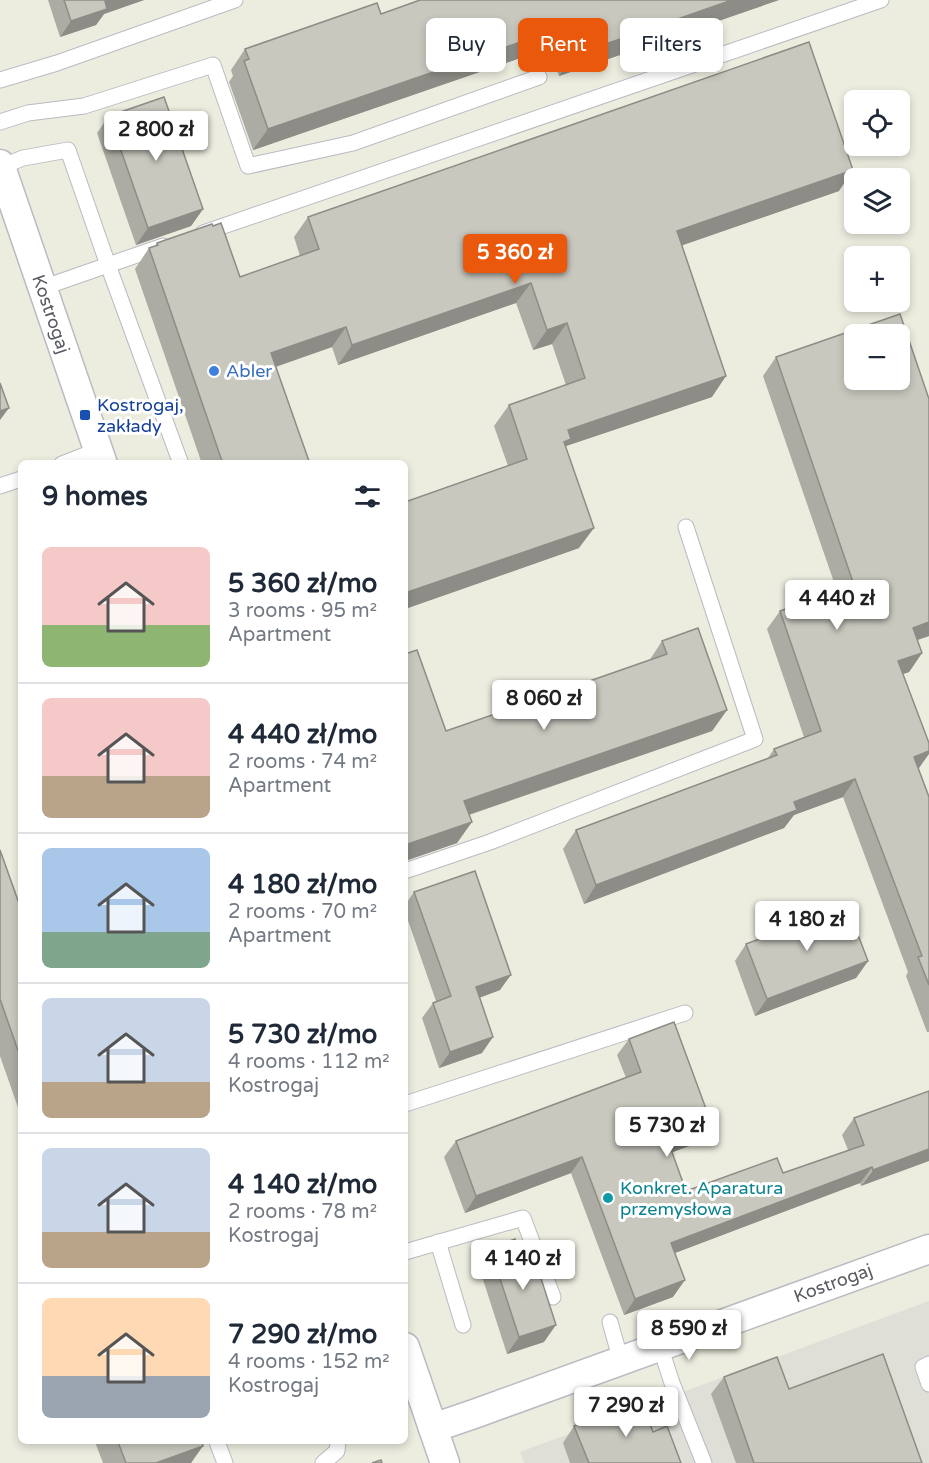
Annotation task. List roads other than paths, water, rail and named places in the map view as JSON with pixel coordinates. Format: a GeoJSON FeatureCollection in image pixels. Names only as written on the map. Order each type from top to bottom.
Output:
{"type":"FeatureCollection","features":[{"type":"Feature","properties":{"kind":"street","name":"Kostrogaj"},"geometry":{"type":"LineString","coordinates":[[0,165],[100,457]]}},
{"type":"Feature","properties":{"kind":"street","name":"Kostrogaj"},"geometry":{"type":"LineString","coordinates":[[433,1428],[929,1249]]}},
{"type":"Feature","properties":{"kind":"street"},"geometry":{"type":"LineString","coordinates":[[408,1356],[445,1463]]}},
{"type":"Feature","properties":{"kind":"lane"},"geometry":{"type":"LineString","coordinates":[[0,80],[57,63],[235,0]]}},
{"type":"Feature","properties":{"kind":"lane"},"geometry":{"type":"LineString","coordinates":[[42,288],[881,0]]}},
{"type":"Feature","properties":{"kind":"lane"},"geometry":{"type":"LineString","coordinates":[[0,122],[28,113],[84,106],[213,65],[248,166],[353,143],[539,77]]}},
{"type":"Feature","properties":{"kind":"lane"},"geometry":{"type":"LineString","coordinates":[[0,165],[23,158],[68,150],[180,460]]}},
{"type":"Feature","properties":{"kind":"lane"},"geometry":{"type":"LineString","coordinates":[[84,460],[100,457]]}},
{"type":"Feature","properties":{"kind":"lane"},"geometry":{"type":"LineString","coordinates":[[0,486],[18,482]]}},
{"type":"Feature","properties":{"kind":"lane"},"geometry":{"type":"LineString","coordinates":[[408,870],[490,842],[755,738],[686,526]]}},
{"type":"Feature","properties":{"kind":"lane"},"geometry":{"type":"LineString","coordinates":[[408,1103],[685,1013]]}},
{"type":"Feature","properties":{"kind":"lane"},"geometry":{"type":"LineString","coordinates":[[408,1251],[523,1218],[553,1298]]}},
{"type":"Feature","properties":{"kind":"lane"},"geometry":{"type":"LineString","coordinates":[[438,1242],[463,1325]]}},
{"type":"Feature","properties":{"kind":"lane"},"geometry":{"type":"LineString","coordinates":[[610,1322],[621,1361]]}},
{"type":"Feature","properties":{"kind":"lane"},"geometry":{"type":"LineString","coordinates":[[660,1346],[704,1463]]}},
{"type":"Feature","properties":{"kind":"lane"},"geometry":{"type":"LineString","coordinates":[[929,1364],[923,1366],[929,1384]]}},
{"type":"Feature","properties":{"kind":"lane"},"geometry":{"type":"LineString","coordinates":[[219,1444],[225,1463]]}},
{"type":"Feature","properties":{"kind":"lane"},"geometry":{"type":"LineString","coordinates":[[324,1463],[337,1451],[338,1444]]}},
{"type":"Feature","properties":{"kind":"place","name":"Abler"},"geometry":{"type":"Point","coordinates":[214,371]}},
{"type":"Feature","properties":{"kind":"place","name":"Kostrogaj, zakłady"},"geometry":{"type":"Point","coordinates":[85,415]}},
{"type":"Feature","properties":{"kind":"place","name":"Konkret. Aparatura przemysłowa"},"geometry":{"type":"Point","coordinates":[608,1198]}}]}
